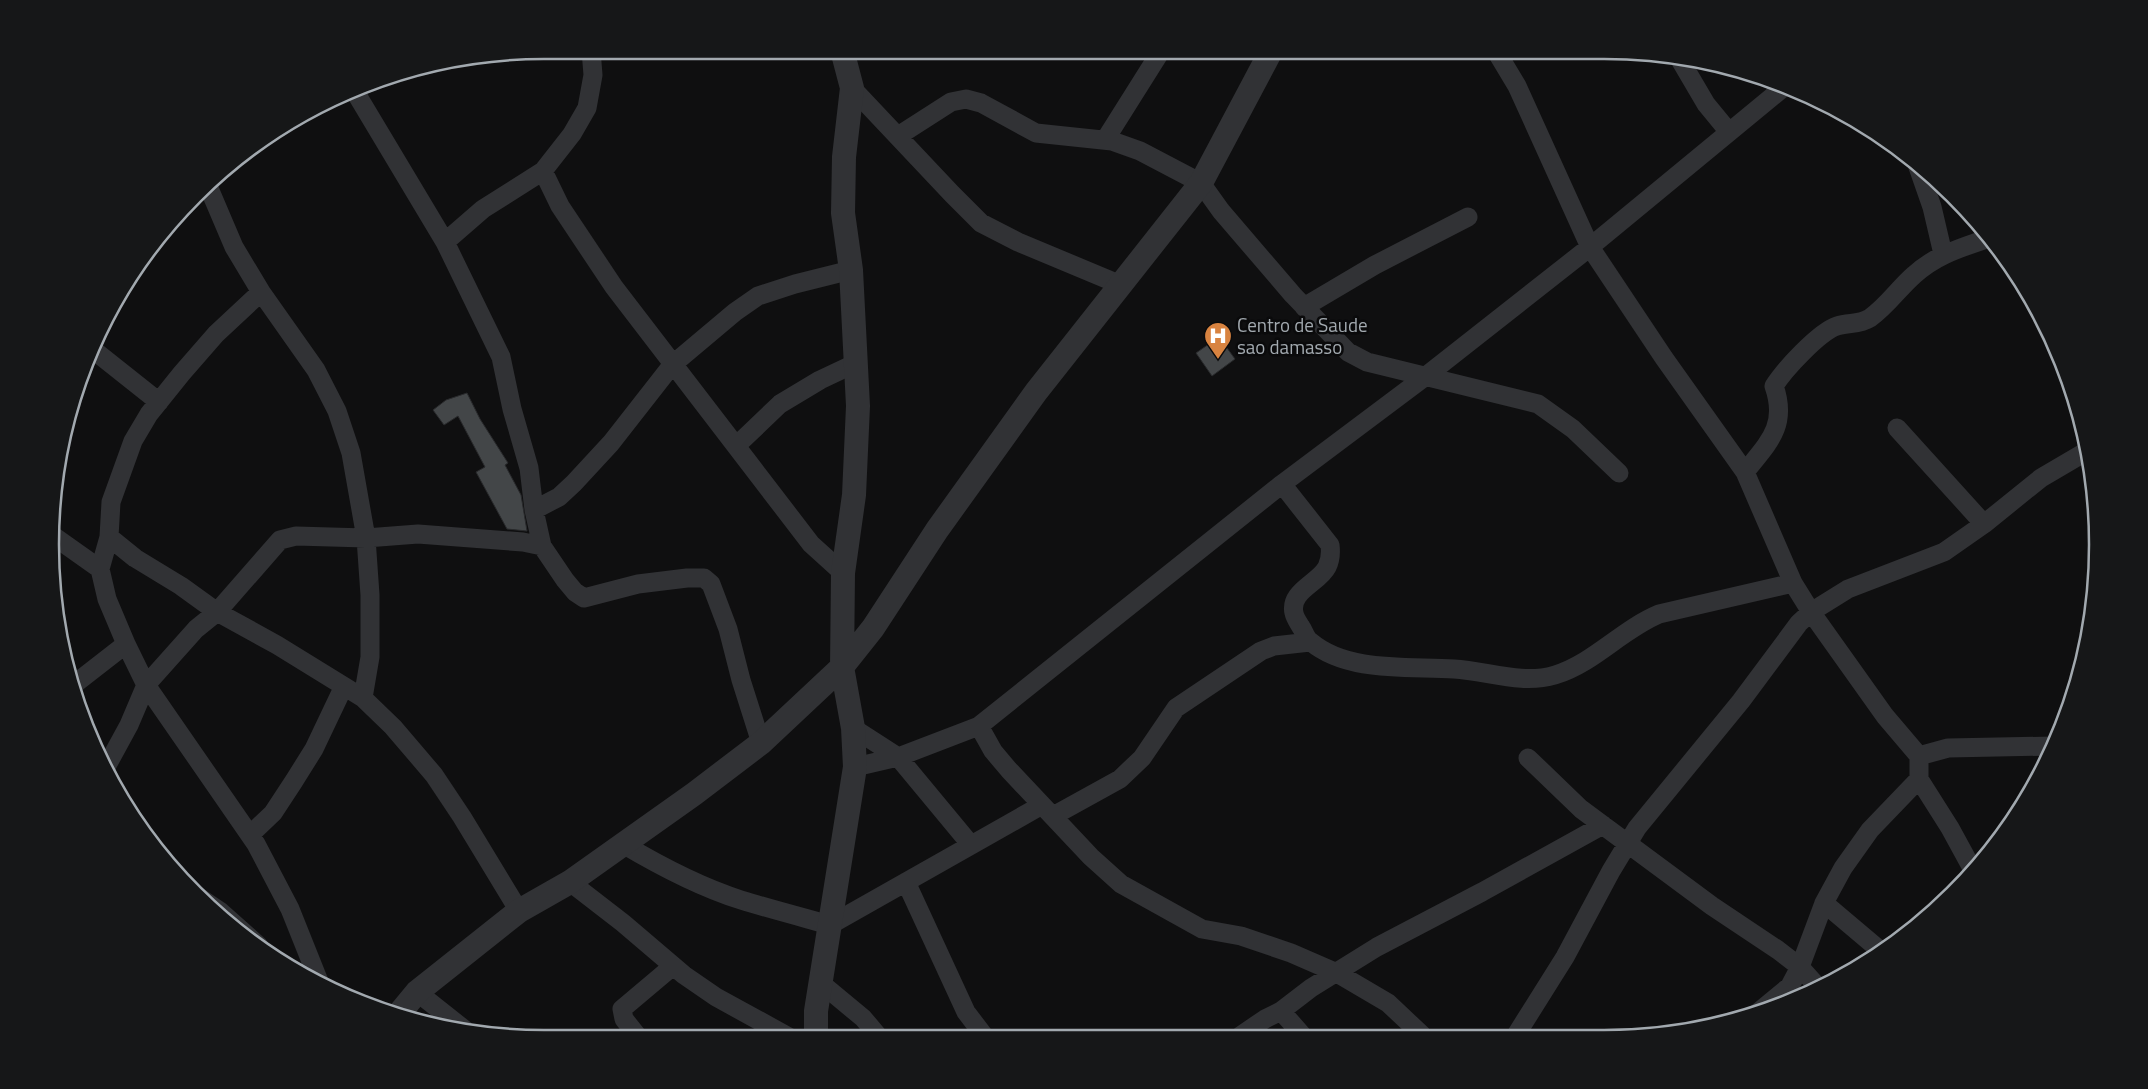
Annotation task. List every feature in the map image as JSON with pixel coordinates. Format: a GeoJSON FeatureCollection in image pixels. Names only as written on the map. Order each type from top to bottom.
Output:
{"type":"FeatureCollection","features":[{"type":"Feature","properties":{"kind":"street"},"geometry":{"type":"LineString","coordinates":[[445,242],[483,209],[543,171],[572,134],[587,108],[594,75],[592,59]]}},
{"type":"Feature","properties":{"kind":"street"},"geometry":{"type":"LineString","coordinates":[[816,1030],[816,1011],[822,984],[855,767],[853,728],[842,667],[843,573],[854,495],[858,406],[851,270],[844,213],[844,157],[852,88],[844,59]]}},
{"type":"Feature","properties":{"kind":"street"},"geometry":{"type":"LineString","coordinates":[[1105,140],[1156,59]]}},
{"type":"Feature","properties":{"kind":"street"},"geometry":{"type":"LineString","coordinates":[[403,1009],[417,992],[519,911],[570,882],[694,794],[761,743],[842,667],[874,628],[937,530],[1030,400],[1201,183],[1267,59]]}},
{"type":"Feature","properties":{"kind":"street"},"geometry":{"type":"LineString","coordinates":[[1501,59],[1517,86],[1590,247],[1664,358],[1745,472],[1793,582],[1811,612],[1885,716],[1919,756],[1919,779],[1950,828],[1970,864]]}},
{"type":"Feature","properties":{"kind":"street"},"geometry":{"type":"LineString","coordinates":[[1683,66],[1706,104],[1729,132]]}},
{"type":"Feature","properties":{"kind":"street"},"geometry":{"type":"LineString","coordinates":[[852,88],[981,223],[1018,242],[1121,285]]}},
{"type":"Feature","properties":{"kind":"street"},"geometry":{"type":"LineString","coordinates":[[855,767],[898,757],[978,726],[1282,484],[1426,376],[1590,247],[1778,92]]}},
{"type":"Feature","properties":{"kind":"street"},"geometry":{"type":"LineString","coordinates":[[358,96],[445,242],[501,357],[512,409],[528,468],[534,510],[542,546],[570,586],[584,598],[638,584],[687,578],[704,578],[711,584],[728,629],[741,680],[761,743]]}},
{"type":"Feature","properties":{"kind":"street"},"geometry":{"type":"LineString","coordinates":[[898,136],[951,102],[966,99],[982,103],[1036,133],[1112,140],[1140,151],[1201,183],[1221,211],[1304,307],[1348,352],[1367,362],[1538,404],[1573,429],[1619,473]]}},
{"type":"Feature","properties":{"kind":"street"},"geometry":{"type":"LineString","coordinates":[[543,171],[560,206],[614,287],[672,365],[812,544],[843,573]]}},
{"type":"Feature","properties":{"kind":"street"},"geometry":{"type":"LineString","coordinates":[[1922,177],[1932,207],[1943,254]]}},
{"type":"Feature","properties":{"kind":"street"},"geometry":{"type":"LineString","coordinates":[[211,192],[234,247],[261,292],[316,370],[336,411],[351,453],[366,538],[370,595],[370,658],[363,698]]}},
{"type":"Feature","properties":{"kind":"street"},"geometry":{"type":"LineString","coordinates":[[1304,307],[1375,265],[1468,217]]}},
{"type":"Feature","properties":{"kind":"street"},"geometry":{"type":"LineString","coordinates":[[1745,472],[1774,436],[1779,413],[1778,399],[1774,386],[1781,375],[1824,334],[1837,326],[1862,323],[1872,316],[1915,274],[1943,254],[1982,240]]}},
{"type":"Feature","properties":{"kind":"street"},"geometry":{"type":"LineString","coordinates":[[534,510],[559,497],[574,483],[611,443],[672,365],[735,312],[758,296],[795,284],[851,270]]}},
{"type":"Feature","properties":{"kind":"street"},"geometry":{"type":"LineString","coordinates":[[261,292],[216,334],[182,372],[149,414],[130,450],[111,502],[109,538],[100,569],[107,599],[146,685],[250,835],[290,909],[315,972]]}},
{"type":"Feature","properties":{"kind":"street"},"geometry":{"type":"LineString","coordinates":[[98,354],[159,402]]}},
{"type":"Feature","properties":{"kind":"street"},"geometry":{"type":"LineString","coordinates":[[736,446],[780,404],[820,380],[856,363]]}},
{"type":"Feature","properties":{"kind":"street"},"geometry":{"type":"LineString","coordinates":[[1897,428],[1984,524]]}},
{"type":"Feature","properties":{"kind":"street"},"geometry":{"type":"LineString","coordinates":[[1519,1030],[1565,957],[1611,870],[1629,844],[1637,828],[1741,701],[1777,651],[1811,612],[1848,589],[1944,552],[1984,524],[2041,478],[2081,455]]}},
{"type":"Feature","properties":{"kind":"street"},"geometry":{"type":"LineString","coordinates":[[1282,484],[1330,545],[1331,556],[1327,568],[1298,596],[1292,606],[1294,616],[1310,642],[1331,654],[1355,662],[1418,669],[1454,669],[1523,680],[1554,675],[1584,662],[1640,622],[1659,614],[1793,582]]}},
{"type":"Feature","properties":{"kind":"street"},"geometry":{"type":"LineString","coordinates":[[109,760],[129,726],[146,685],[196,629],[217,612],[280,540],[296,536],[366,538],[418,534],[523,542],[542,546]]}},
{"type":"Feature","properties":{"kind":"street"},"geometry":{"type":"LineString","coordinates":[[109,538],[135,558],[181,586],[217,612],[277,646],[343,688],[363,698],[393,727],[434,776],[462,817],[519,911]]}},
{"type":"Feature","properties":{"kind":"street"},"geometry":{"type":"LineString","coordinates":[[59,540],[100,569]]}},
{"type":"Feature","properties":{"kind":"street"},"geometry":{"type":"LineString","coordinates":[[622,844],[654,862],[722,893],[830,925],[971,845],[1047,810],[1120,780],[1142,758],[1176,708],[1261,651],[1274,646],[1310,642]]}},
{"type":"Feature","properties":{"kind":"street"},"geometry":{"type":"LineString","coordinates":[[79,681],[126,644]]}},
{"type":"Feature","properties":{"kind":"street"},"geometry":{"type":"LineString","coordinates":[[250,835],[273,812],[299,773],[314,749],[343,688]]}},
{"type":"Feature","properties":{"kind":"street"},"geometry":{"type":"LineString","coordinates":[[978,726],[993,751],[1091,856],[1121,884],[1202,929],[1241,936],[1291,953],[1338,973],[1388,1003],[1416,1030]]}},
{"type":"Feature","properties":{"kind":"street"},"geometry":{"type":"LineString","coordinates":[[853,728],[898,757],[971,845]]}},
{"type":"Feature","properties":{"kind":"street"},"geometry":{"type":"LineString","coordinates":[[1919,756],[1948,748],[2045,746]]}},
{"type":"Feature","properties":{"kind":"street"},"geometry":{"type":"LineString","coordinates":[[1528,758],[1581,809],[1712,906],[1758,936],[1800,967],[1813,982]]}},
{"type":"Feature","properties":{"kind":"street"},"geometry":{"type":"LineString","coordinates":[[1775,998],[1790,986],[1800,967],[1824,903],[1843,868],[1870,830],[1919,779]]}},
{"type":"Feature","properties":{"kind":"street"},"geometry":{"type":"LineString","coordinates":[[1248,1030],[1264,1019],[1281,1011],[1311,988],[1378,947],[1602,825]]}},
{"type":"Feature","properties":{"kind":"street"},"geometry":{"type":"LineString","coordinates":[[570,882],[673,966],[716,997],[776,1030]]}},
{"type":"Feature","properties":{"kind":"street"},"geometry":{"type":"LineString","coordinates":[[906,882],[966,1012],[980,1030]]}},
{"type":"Feature","properties":{"kind":"street"},"geometry":{"type":"LineString","coordinates":[[1824,903],[1875,946]]}},
{"type":"Feature","properties":{"kind":"street"},"geometry":{"type":"LineString","coordinates":[[633,1030],[624,1019],[622,1009],[673,966]]}},
{"type":"Feature","properties":{"kind":"street"},"geometry":{"type":"LineString","coordinates":[[822,984],[862,1018],[873,1030]]}},
{"type":"Feature","properties":{"kind":"street"},"geometry":{"type":"LineString","coordinates":[[417,992],[455,1022]]}},
{"type":"Feature","properties":{"kind":"street"},"geometry":{"type":"LineString","coordinates":[[1281,1011],[1298,1030]]}},
{"type":"Feature","properties":{"kind":"building"},"geometry":{"type":"Polygon","coordinates":[[[1219,337],[1235,359],[1212,376],[1196,353],[1219,337]]]}},
{"type":"Feature","properties":{"kind":"building"},"geometry":{"type":"Polygon","coordinates":[[[467,393],[480,419],[508,463],[505,465],[521,495],[527,531],[507,529],[476,472],[485,467],[458,416],[444,425],[433,410],[446,400],[467,393]]]}},
{"type":"Feature","properties":{"kind":"place","name":"Centro de Saude sao damasso"},"geometry":{"type":"Point","coordinates":[1218,360]}}]}
